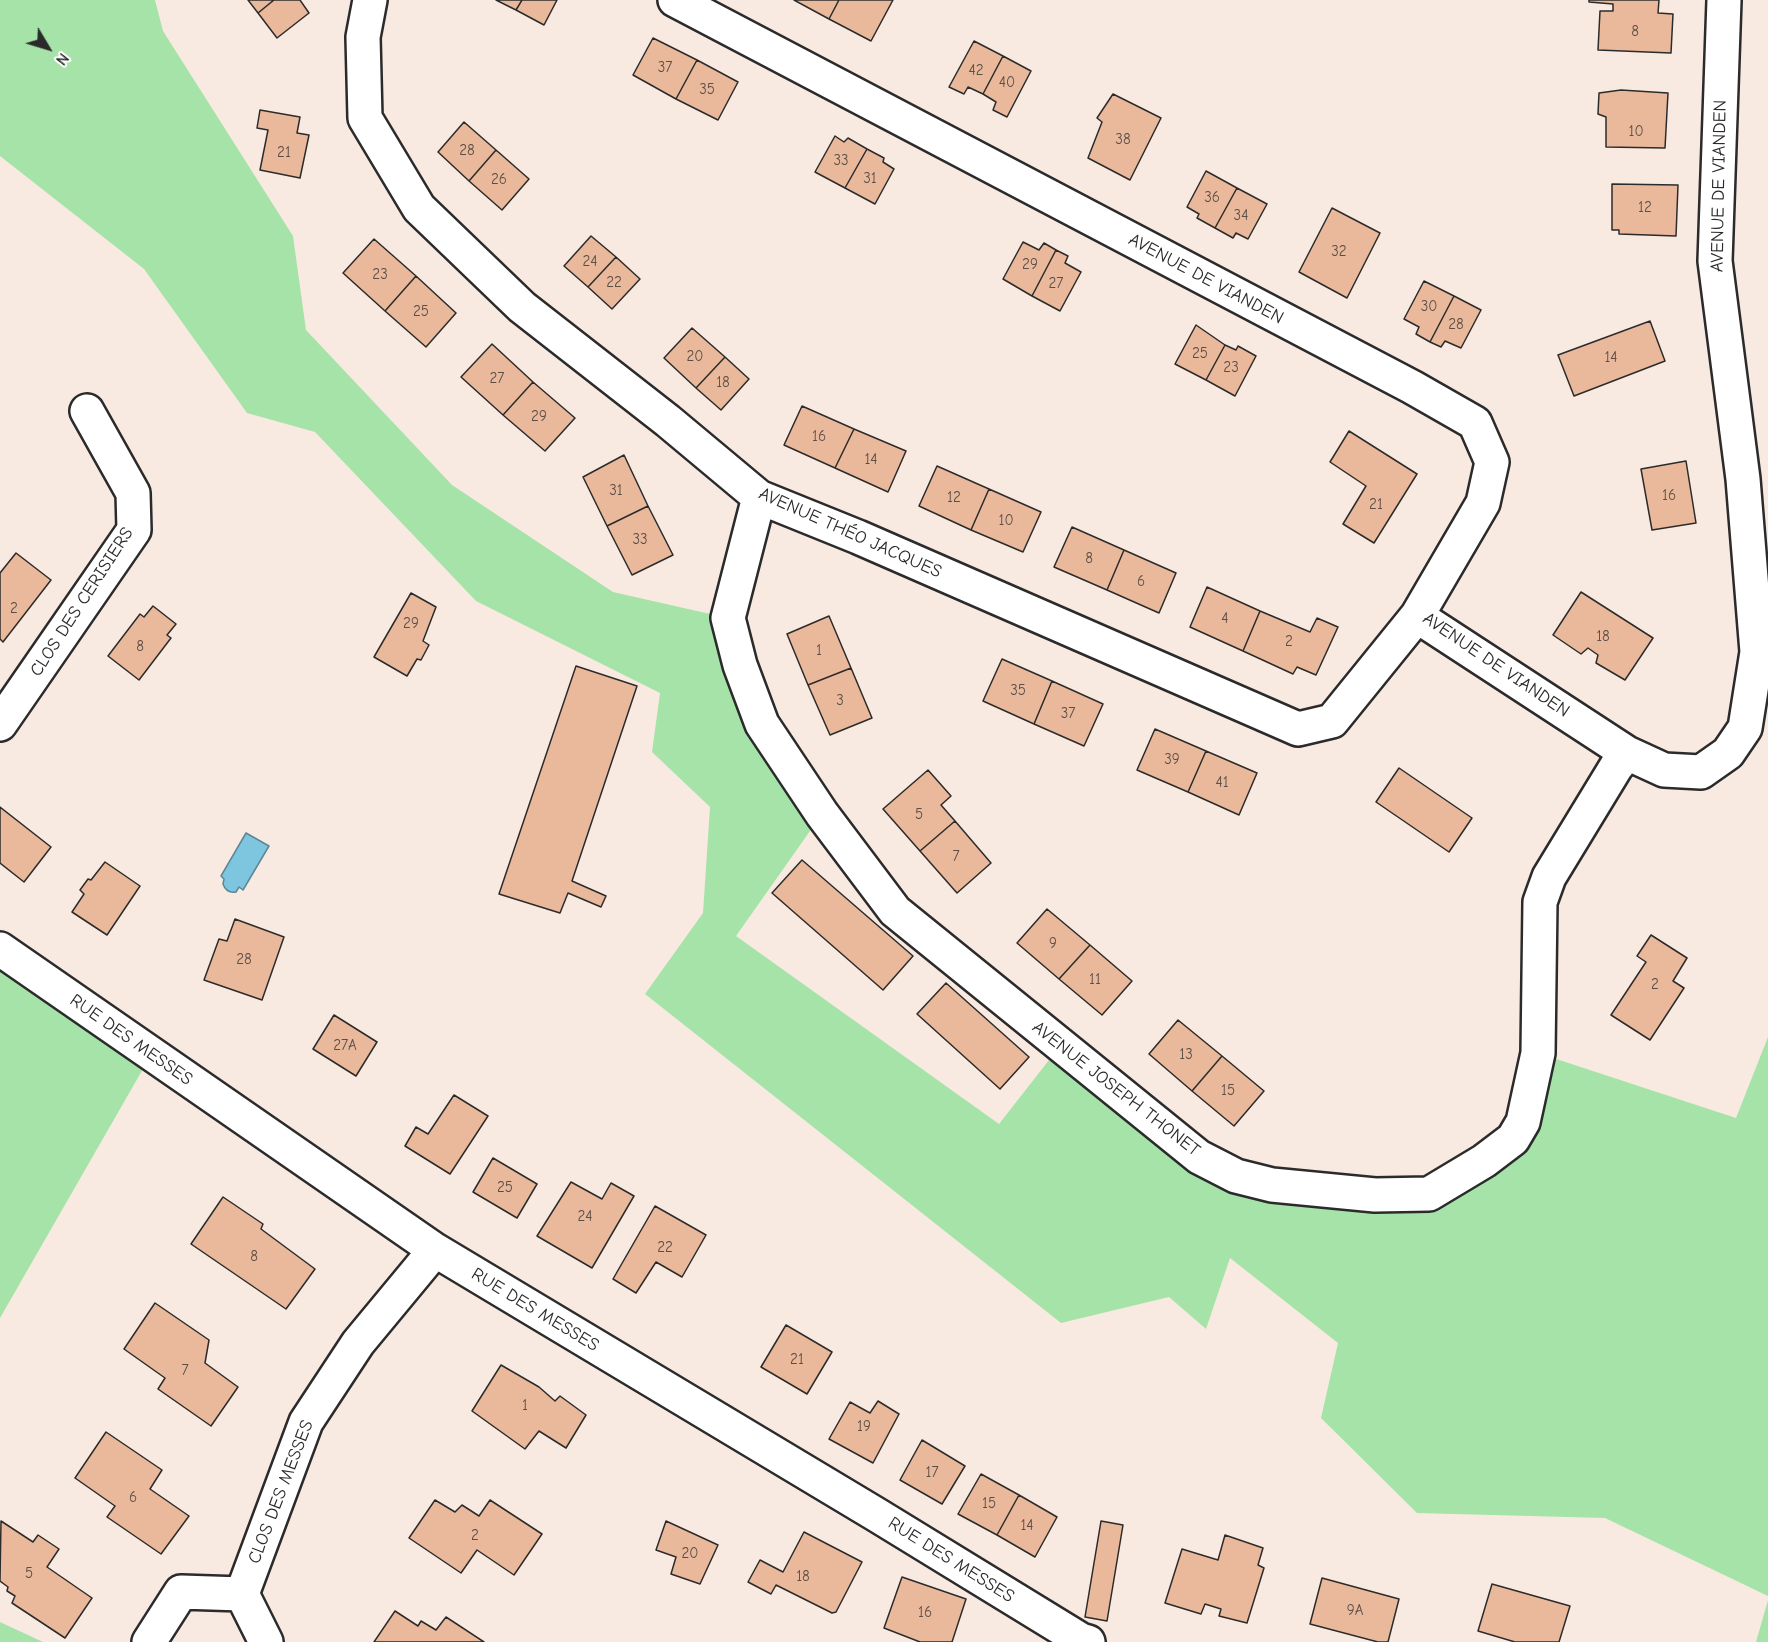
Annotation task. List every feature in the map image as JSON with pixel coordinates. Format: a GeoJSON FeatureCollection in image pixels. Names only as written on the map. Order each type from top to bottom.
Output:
{"type":"FeatureCollection","features":[{"type":"Feature","properties":{"kind":"street","name":"AVENUE THÉO JACQUES"},"geometry":{"type":"LineString","coordinates":[[370,0],[363,37],[365,118],[419,208],[522,307],[668,421],[759,497],[858,537],[1298,729],[1332,721],[1417,616]]}},
{"type":"Feature","properties":{"kind":"street","name":"AVENUE DE VIANDEN"},"geometry":{"type":"LineString","coordinates":[[675,0],[1412,387],[1475,423],[1492,462],[1483,503],[1417,616],[1627,753],[1664,770],[1701,772],[1728,753],[1745,728],[1757,652],[1743,480],[1715,261],[1724,0]]}},
{"type":"Feature","properties":{"kind":"street","name":"CLOS DES CERISIERS"},"geometry":{"type":"LineString","coordinates":[[0,724],[134,530],[133,493],[87,411]]}},
{"type":"Feature","properties":{"kind":"street","name":"AVENUE JOSEPH THONET"},"geometry":{"type":"LineString","coordinates":[[759,497],[728,618],[740,665],[762,724],[822,814],[895,911],[1198,1156],[1236,1176],[1272,1185],[1375,1195],[1429,1194],[1484,1161],[1514,1139],[1523,1122],[1538,1053],[1540,902],[1549,878],[1616,767],[1627,753]]}},
{"type":"Feature","properties":{"kind":"street","name":"RUE DES MESSES"},"geometry":{"type":"LineString","coordinates":[[0,949],[435,1250],[867,1508],[1081,1640],[1088,1642]]}},
{"type":"Feature","properties":{"kind":"street","name":"CLOS DES MESSES"},"geometry":{"type":"LineString","coordinates":[[242,1594],[306,1422],[358,1343],[435,1250]]}},
{"type":"Feature","properties":{"kind":"street"},"geometry":{"type":"LineString","coordinates":[[148,1642],[181,1592],[242,1594],[266,1642]]}},
{"type":"Feature","properties":{"kind":"green space"},"geometry":{"type":"Polygon","coordinates":[[[0,0],[155,0],[163,31],[293,236],[306,330],[452,485],[613,592],[728,618],[822,814],[736,936],[999,1124],[1060,1046],[1198,1156],[1429,1194],[1513,1139],[1538,1053],[1736,1118],[1768,1037],[1768,1596],[1605,1518],[1417,1513],[1321,1418],[1338,1343],[1230,1258],[1206,1329],[1169,1297],[1061,1323],[645,994],[703,913],[710,807],[652,752],[660,693],[476,601],[315,432],[247,413],[144,269],[0,156],[0,0]]]}},
{"type":"Feature","properties":{"kind":"green space"},"geometry":{"type":"Polygon","coordinates":[[[0,949],[151,1055],[0,1318],[0,949]]]}},
{"type":"Feature","properties":{"kind":"green space"},"geometry":{"type":"Polygon","coordinates":[[[1768,1600],[1768,1642],[1756,1642],[1768,1600]]]}},
{"type":"Feature","properties":{"kind":"green space"},"geometry":{"type":"Polygon","coordinates":[[[0,1622],[43,1642],[0,1642],[0,1622]]]}},
{"type":"Feature","properties":{"kind":"water"},"geometry":{"type":"Polygon","coordinates":[[[246,833],[269,846],[243,890],[239,887],[236,892],[231,892],[225,888],[224,879],[221,876],[246,833]]]}},
{"type":"Feature","properties":{"kind":"building"},"geometry":{"type":"Polygon","coordinates":[[[248,0],[274,0],[258,13],[248,0]]]}},
{"type":"Feature","properties":{"kind":"building"},"geometry":{"type":"Polygon","coordinates":[[[274,0],[300,0],[309,13],[277,38],[258,13],[274,0]]]}},
{"type":"Feature","properties":{"kind":"building"},"geometry":{"type":"Polygon","coordinates":[[[496,0],[522,0],[516,10],[496,0]]]}},
{"type":"Feature","properties":{"kind":"building"},"geometry":{"type":"Polygon","coordinates":[[[522,0],[557,0],[544,25],[516,10],[522,0]]]}},
{"type":"Feature","properties":{"kind":"building"},"geometry":{"type":"Polygon","coordinates":[[[794,0],[839,0],[829,19],[794,0]]]}},
{"type":"Feature","properties":{"kind":"building"},"geometry":{"type":"Polygon","coordinates":[[[839,0],[893,0],[871,41],[829,19],[839,0]]]}},
{"type":"Feature","properties":{"kind":"building"},"geometry":{"type":"Polygon","coordinates":[[[1589,0],[1659,0],[1658,13],[1673,14],[1671,53],[1598,50],[1600,11],[1613,11],[1613,4],[1589,2],[1589,0]]]}},
{"type":"Feature","properties":{"kind":"building"},"geometry":{"type":"Polygon","coordinates":[[[653,38],[697,60],[676,99],[633,75],[653,38]]]}},
{"type":"Feature","properties":{"kind":"building"},"geometry":{"type":"Polygon","coordinates":[[[974,41],[1003,56],[983,94],[968,87],[964,94],[949,87],[974,41]]]}},
{"type":"Feature","properties":{"kind":"building"},"geometry":{"type":"Polygon","coordinates":[[[1003,56],[1031,71],[1007,117],[993,110],[996,102],[983,94],[1003,56]]]}},
{"type":"Feature","properties":{"kind":"building"},"geometry":{"type":"Polygon","coordinates":[[[697,60],[738,82],[718,120],[676,99],[697,60]]]}},
{"type":"Feature","properties":{"kind":"building"},"geometry":{"type":"Polygon","coordinates":[[[1621,90],[1668,93],[1665,148],[1606,147],[1606,117],[1598,114],[1599,93],[1621,90]]]}},
{"type":"Feature","properties":{"kind":"building"},"geometry":{"type":"Polygon","coordinates":[[[1113,94],[1161,118],[1130,180],[1088,158],[1102,122],[1097,118],[1113,94]]]}},
{"type":"Feature","properties":{"kind":"building"},"geometry":{"type":"Polygon","coordinates":[[[260,110],[300,117],[297,133],[309,135],[300,178],[260,170],[268,130],[257,128],[260,110]]]}},
{"type":"Feature","properties":{"kind":"building"},"geometry":{"type":"Polygon","coordinates":[[[464,122],[496,150],[469,181],[438,152],[464,122]]]}},
{"type":"Feature","properties":{"kind":"building"},"geometry":{"type":"Polygon","coordinates":[[[835,136],[844,142],[848,138],[867,149],[845,188],[815,172],[835,136]]]}},
{"type":"Feature","properties":{"kind":"building"},"geometry":{"type":"Polygon","coordinates":[[[867,149],[884,158],[883,162],[894,169],[875,204],[845,188],[867,149]]]}},
{"type":"Feature","properties":{"kind":"building"},"geometry":{"type":"Polygon","coordinates":[[[496,150],[529,179],[502,210],[469,181],[496,150]]]}},
{"type":"Feature","properties":{"kind":"building"},"geometry":{"type":"Polygon","coordinates":[[[1206,171],[1237,188],[1215,228],[1197,218],[1199,214],[1187,207],[1206,171]]]}},
{"type":"Feature","properties":{"kind":"building"},"geometry":{"type":"Polygon","coordinates":[[[1612,184],[1678,185],[1676,236],[1619,234],[1619,230],[1612,230],[1612,184]]]}},
{"type":"Feature","properties":{"kind":"building"},"geometry":{"type":"Polygon","coordinates":[[[1237,188],[1267,204],[1248,239],[1236,233],[1233,238],[1215,228],[1237,188]]]}},
{"type":"Feature","properties":{"kind":"building"},"geometry":{"type":"Polygon","coordinates":[[[1332,208],[1380,233],[1347,298],[1299,272],[1332,208]]]}},
{"type":"Feature","properties":{"kind":"building"},"geometry":{"type":"Polygon","coordinates":[[[591,236],[616,257],[588,287],[564,266],[591,236]]]}},
{"type":"Feature","properties":{"kind":"building"},"geometry":{"type":"Polygon","coordinates":[[[374,239],[416,276],[385,311],[343,273],[374,239]]]}},
{"type":"Feature","properties":{"kind":"building"},"geometry":{"type":"Polygon","coordinates":[[[1023,242],[1039,250],[1044,243],[1056,250],[1032,296],[1003,279],[1023,242]]]}},
{"type":"Feature","properties":{"kind":"building"},"geometry":{"type":"Polygon","coordinates":[[[1056,250],[1068,256],[1065,263],[1081,272],[1060,311],[1032,296],[1056,250]]]}},
{"type":"Feature","properties":{"kind":"building"},"geometry":{"type":"Polygon","coordinates":[[[616,257],[640,279],[612,309],[588,287],[616,257]]]}},
{"type":"Feature","properties":{"kind":"building"},"geometry":{"type":"Polygon","coordinates":[[[416,276],[456,313],[426,347],[385,311],[416,276]]]}},
{"type":"Feature","properties":{"kind":"building"},"geometry":{"type":"Polygon","coordinates":[[[1424,281],[1454,296],[1430,342],[1416,334],[1419,327],[1404,319],[1424,281]]]}},
{"type":"Feature","properties":{"kind":"building"},"geometry":{"type":"Polygon","coordinates":[[[1454,296],[1481,310],[1461,348],[1445,341],[1441,347],[1430,342],[1454,296]]]}},
{"type":"Feature","properties":{"kind":"building"},"geometry":{"type":"Polygon","coordinates":[[[1650,321],[1665,361],[1574,396],[1558,355],[1650,321]]]}},
{"type":"Feature","properties":{"kind":"building"},"geometry":{"type":"Polygon","coordinates":[[[1196,325],[1225,345],[1206,380],[1175,364],[1196,325]]]}},
{"type":"Feature","properties":{"kind":"building"},"geometry":{"type":"Polygon","coordinates":[[[692,328],[725,357],[696,388],[664,358],[692,328]]]}},
{"type":"Feature","properties":{"kind":"building"},"geometry":{"type":"Polygon","coordinates":[[[492,344],[533,382],[503,415],[461,377],[492,344]]]}},
{"type":"Feature","properties":{"kind":"building"},"geometry":{"type":"Polygon","coordinates":[[[1225,345],[1236,350],[1238,346],[1256,356],[1235,396],[1206,380],[1225,345]]]}},
{"type":"Feature","properties":{"kind":"building"},"geometry":{"type":"Polygon","coordinates":[[[725,357],[749,379],[721,410],[696,388],[725,357]]]}},
{"type":"Feature","properties":{"kind":"building"},"geometry":{"type":"Polygon","coordinates":[[[533,382],[575,418],[545,451],[503,415],[533,382]]]}},
{"type":"Feature","properties":{"kind":"building"},"geometry":{"type":"Polygon","coordinates":[[[802,406],[854,429],[835,468],[784,445],[802,406]]]}},
{"type":"Feature","properties":{"kind":"building"},"geometry":{"type":"Polygon","coordinates":[[[854,429],[906,451],[888,492],[835,468],[854,429]]]}},
{"type":"Feature","properties":{"kind":"building"},"geometry":{"type":"Polygon","coordinates":[[[1349,431],[1417,474],[1374,543],[1343,524],[1366,486],[1330,462],[1349,431]]]}},
{"type":"Feature","properties":{"kind":"building"},"geometry":{"type":"Polygon","coordinates":[[[624,455],[648,506],[607,526],[583,477],[624,455]]]}},
{"type":"Feature","properties":{"kind":"building"},"geometry":{"type":"Polygon","coordinates":[[[1686,461],[1696,523],[1652,530],[1641,469],[1686,461]]]}},
{"type":"Feature","properties":{"kind":"building"},"geometry":{"type":"Polygon","coordinates":[[[937,466],[989,489],[971,530],[919,506],[937,466]]]}},
{"type":"Feature","properties":{"kind":"building"},"geometry":{"type":"Polygon","coordinates":[[[989,489],[1041,512],[1023,552],[971,530],[989,489]]]}},
{"type":"Feature","properties":{"kind":"building"},"geometry":{"type":"Polygon","coordinates":[[[648,506],[673,555],[632,575],[607,526],[648,506]]]}},
{"type":"Feature","properties":{"kind":"building"},"geometry":{"type":"Polygon","coordinates":[[[1072,527],[1124,550],[1107,590],[1054,567],[1072,527]]]}},
{"type":"Feature","properties":{"kind":"building"},"geometry":{"type":"Polygon","coordinates":[[[1124,550],[1176,573],[1159,613],[1107,590],[1124,550]]]}},
{"type":"Feature","properties":{"kind":"building"},"geometry":{"type":"Polygon","coordinates":[[[16,553],[51,580],[3,642],[0,639],[0,573],[16,553]]]}},
{"type":"Feature","properties":{"kind":"building"},"geometry":{"type":"Polygon","coordinates":[[[1207,587],[1260,611],[1243,651],[1190,627],[1207,587]]]}},
{"type":"Feature","properties":{"kind":"building"},"geometry":{"type":"Polygon","coordinates":[[[1581,592],[1653,638],[1625,680],[1596,663],[1598,655],[1588,648],[1581,654],[1553,635],[1581,592]]]}},
{"type":"Feature","properties":{"kind":"building"},"geometry":{"type":"Polygon","coordinates":[[[411,593],[436,607],[423,641],[429,645],[421,660],[417,659],[407,676],[374,657],[411,593]]]}},
{"type":"Feature","properties":{"kind":"building"},"geometry":{"type":"Polygon","coordinates":[[[153,606],[176,624],[167,635],[171,638],[139,680],[108,656],[140,614],[144,617],[153,606]]]}},
{"type":"Feature","properties":{"kind":"building"},"geometry":{"type":"Polygon","coordinates":[[[1260,611],[1310,632],[1317,618],[1338,627],[1316,675],[1297,667],[1293,674],[1243,651],[1260,611]]]}},
{"type":"Feature","properties":{"kind":"building"},"geometry":{"type":"Polygon","coordinates":[[[829,616],[851,668],[808,685],[787,634],[829,616]]]}},
{"type":"Feature","properties":{"kind":"building"},"geometry":{"type":"Polygon","coordinates":[[[1002,659],[1052,681],[1034,724],[983,701],[1002,659]]]}},
{"type":"Feature","properties":{"kind":"building"},"geometry":{"type":"Polygon","coordinates":[[[576,666],[637,686],[572,881],[606,896],[601,907],[568,893],[560,913],[499,894],[576,666]]]}},
{"type":"Feature","properties":{"kind":"building"},"geometry":{"type":"Polygon","coordinates":[[[851,668],[872,718],[830,735],[808,685],[851,668]]]}},
{"type":"Feature","properties":{"kind":"building"},"geometry":{"type":"Polygon","coordinates":[[[1052,681],[1103,704],[1084,746],[1034,724],[1052,681]]]}},
{"type":"Feature","properties":{"kind":"building"},"geometry":{"type":"Polygon","coordinates":[[[1155,729],[1206,751],[1188,792],[1137,770],[1155,729]]]}},
{"type":"Feature","properties":{"kind":"building"},"geometry":{"type":"Polygon","coordinates":[[[1206,751],[1257,773],[1239,815],[1188,792],[1206,751]]]}},
{"type":"Feature","properties":{"kind":"building"},"geometry":{"type":"Polygon","coordinates":[[[1399,768],[1472,818],[1449,852],[1376,802],[1399,768]]]}},
{"type":"Feature","properties":{"kind":"building"},"geometry":{"type":"Polygon","coordinates":[[[928,770],[951,796],[941,805],[955,821],[920,851],[883,809],[928,770]]]}},
{"type":"Feature","properties":{"kind":"building"},"geometry":{"type":"Polygon","coordinates":[[[0,807],[51,847],[24,882],[0,863],[0,807]]]}},
{"type":"Feature","properties":{"kind":"building"},"geometry":{"type":"Polygon","coordinates":[[[955,821],[991,863],[957,893],[920,851],[955,821]]]}},
{"type":"Feature","properties":{"kind":"building"},"geometry":{"type":"Polygon","coordinates":[[[802,860],[913,956],[883,990],[772,893],[802,860]]]}},
{"type":"Feature","properties":{"kind":"building"},"geometry":{"type":"Polygon","coordinates":[[[105,862],[140,886],[107,935],[72,912],[84,894],[80,890],[105,862]]]}},
{"type":"Feature","properties":{"kind":"building"},"geometry":{"type":"Polygon","coordinates":[[[1047,909],[1090,945],[1059,979],[1017,943],[1047,909]]]}},
{"type":"Feature","properties":{"kind":"building"},"geometry":{"type":"Polygon","coordinates":[[[235,919],[284,937],[262,1000],[204,980],[219,939],[227,941],[235,919]]]}},
{"type":"Feature","properties":{"kind":"building"},"geometry":{"type":"Polygon","coordinates":[[[1651,935],[1687,958],[1673,981],[1684,988],[1650,1040],[1611,1015],[1646,962],[1637,956],[1651,935]]]}},
{"type":"Feature","properties":{"kind":"building"},"geometry":{"type":"Polygon","coordinates":[[[1090,945],[1132,981],[1102,1015],[1059,979],[1090,945]]]}},
{"type":"Feature","properties":{"kind":"building"},"geometry":{"type":"Polygon","coordinates":[[[946,983],[1029,1057],[1000,1089],[917,1014],[946,983]]]}},
{"type":"Feature","properties":{"kind":"building"},"geometry":{"type":"Polygon","coordinates":[[[334,1015],[377,1042],[356,1076],[313,1049],[334,1015]]]}},
{"type":"Feature","properties":{"kind":"building"},"geometry":{"type":"Polygon","coordinates":[[[1178,1020],[1222,1056],[1192,1091],[1149,1054],[1178,1020]]]}},
{"type":"Feature","properties":{"kind":"building"},"geometry":{"type":"Polygon","coordinates":[[[1222,1056],[1264,1091],[1234,1126],[1192,1091],[1222,1056]]]}},
{"type":"Feature","properties":{"kind":"building"},"geometry":{"type":"Polygon","coordinates":[[[454,1095],[488,1116],[450,1174],[405,1146],[416,1127],[428,1134],[454,1095]]]}},
{"type":"Feature","properties":{"kind":"building"},"geometry":{"type":"Polygon","coordinates":[[[493,1158],[537,1184],[517,1218],[473,1192],[493,1158]]]}},
{"type":"Feature","properties":{"kind":"building"},"geometry":{"type":"Polygon","coordinates":[[[571,1182],[602,1199],[611,1183],[634,1196],[592,1268],[537,1236],[571,1182]]]}},
{"type":"Feature","properties":{"kind":"building"},"geometry":{"type":"Polygon","coordinates":[[[223,1197],[263,1224],[261,1229],[315,1269],[286,1309],[191,1244],[223,1197]]]}},
{"type":"Feature","properties":{"kind":"building"},"geometry":{"type":"Polygon","coordinates":[[[655,1206],[706,1235],[682,1277],[656,1262],[636,1293],[613,1279],[655,1206]]]}},
{"type":"Feature","properties":{"kind":"building"},"geometry":{"type":"Polygon","coordinates":[[[155,1303],[209,1340],[205,1363],[238,1387],[211,1426],[158,1389],[165,1378],[124,1349],[155,1303]]]}},
{"type":"Feature","properties":{"kind":"building"},"geometry":{"type":"Polygon","coordinates":[[[786,1325],[832,1352],[807,1394],[761,1367],[786,1325]]]}},
{"type":"Feature","properties":{"kind":"building"},"geometry":{"type":"Polygon","coordinates":[[[501,1365],[539,1387],[555,1401],[560,1396],[586,1415],[566,1448],[539,1431],[525,1449],[472,1411],[501,1365]]]}},
{"type":"Feature","properties":{"kind":"building"},"geometry":{"type":"Polygon","coordinates":[[[878,1401],[899,1414],[873,1463],[829,1439],[850,1402],[870,1413],[878,1401]]]}},
{"type":"Feature","properties":{"kind":"building"},"geometry":{"type":"Polygon","coordinates":[[[106,1432],[162,1470],[150,1489],[189,1516],[161,1554],[107,1517],[115,1506],[75,1478],[106,1432]]]}},
{"type":"Feature","properties":{"kind":"building"},"geometry":{"type":"Polygon","coordinates":[[[922,1440],[965,1466],[942,1504],[900,1480],[922,1440]]]}},
{"type":"Feature","properties":{"kind":"building"},"geometry":{"type":"Polygon","coordinates":[[[981,1474],[1019,1495],[997,1535],[958,1514],[981,1474]]]}},
{"type":"Feature","properties":{"kind":"building"},"geometry":{"type":"Polygon","coordinates":[[[1019,1495],[1057,1517],[1035,1557],[997,1535],[1019,1495]]]}},
{"type":"Feature","properties":{"kind":"building"},"geometry":{"type":"Polygon","coordinates":[[[435,1500],[455,1512],[462,1505],[479,1516],[490,1500],[542,1534],[514,1575],[477,1550],[461,1573],[409,1538],[435,1500]]]}},
{"type":"Feature","properties":{"kind":"building"},"geometry":{"type":"Polygon","coordinates":[[[1,1521],[33,1542],[38,1535],[59,1549],[47,1567],[92,1598],[65,1638],[12,1603],[15,1596],[7,1591],[8,1587],[0,1581],[1,1521]]]}},
{"type":"Feature","properties":{"kind":"building"},"geometry":{"type":"Polygon","coordinates":[[[666,1521],[718,1545],[700,1584],[671,1574],[676,1557],[656,1550],[666,1521]]]}},
{"type":"Feature","properties":{"kind":"building"},"geometry":{"type":"Polygon","coordinates":[[[1101,1521],[1123,1525],[1107,1621],[1085,1617],[1101,1521]]]}},
{"type":"Feature","properties":{"kind":"building"},"geometry":{"type":"Polygon","coordinates":[[[804,1532],[862,1562],[836,1612],[832,1613],[776,1585],[771,1594],[748,1582],[760,1560],[783,1572],[804,1532]]]}},
{"type":"Feature","properties":{"kind":"building"},"geometry":{"type":"Polygon","coordinates":[[[1225,1535],[1263,1548],[1258,1565],[1264,1568],[1247,1623],[1219,1616],[1221,1609],[1205,1604],[1201,1614],[1165,1603],[1182,1549],[1218,1560],[1225,1535]]]}},
{"type":"Feature","properties":{"kind":"building"},"geometry":{"type":"Polygon","coordinates":[[[902,1577],[966,1599],[952,1642],[920,1642],[884,1628],[902,1577]]]}},
{"type":"Feature","properties":{"kind":"building"},"geometry":{"type":"Polygon","coordinates":[[[1322,1578],[1399,1599],[1388,1642],[1378,1642],[1310,1624],[1322,1578]]]}},
{"type":"Feature","properties":{"kind":"building"},"geometry":{"type":"Polygon","coordinates":[[[1492,1584],[1570,1606],[1559,1642],[1515,1642],[1478,1631],[1492,1584]]]}},
{"type":"Feature","properties":{"kind":"building"},"geometry":{"type":"Polygon","coordinates":[[[395,1611],[418,1626],[421,1621],[436,1630],[446,1617],[484,1642],[374,1642],[395,1611]]]}}]}
